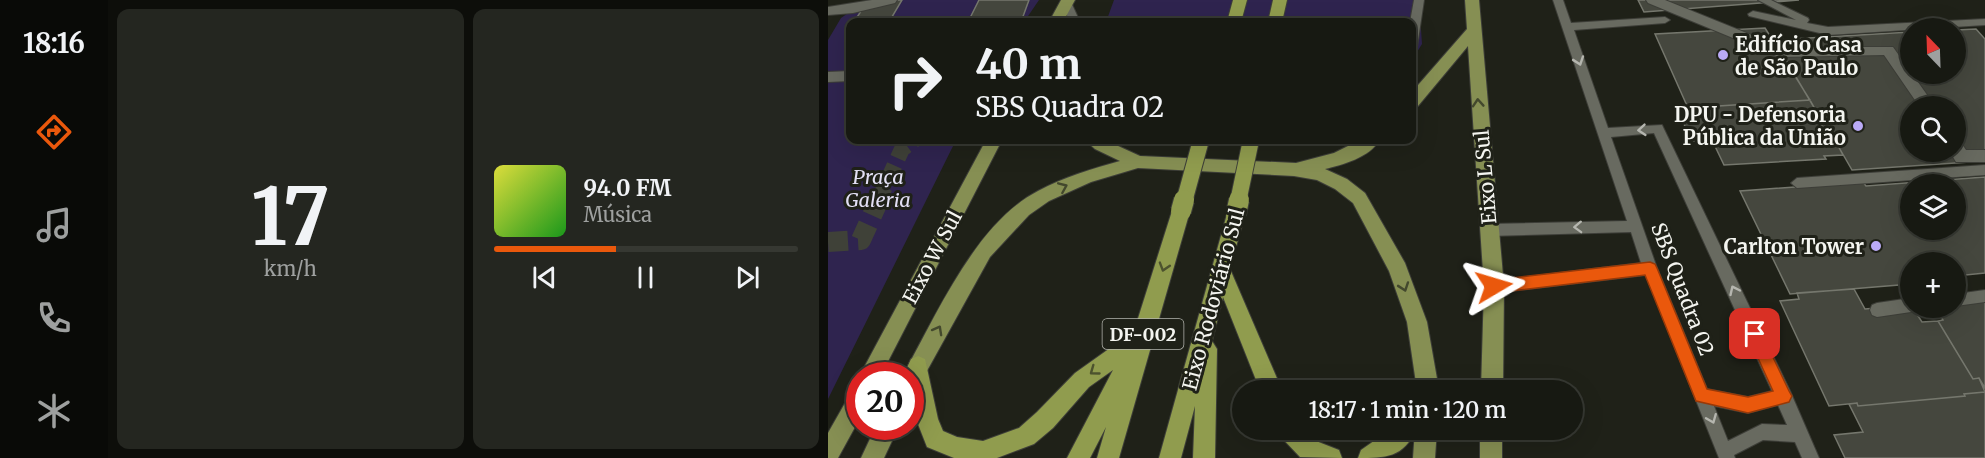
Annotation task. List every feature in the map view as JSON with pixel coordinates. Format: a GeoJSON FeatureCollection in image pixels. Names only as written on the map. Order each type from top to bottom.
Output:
{"type":"FeatureCollection","features":[{"type":"Feature","properties":{"kind":"highway"},"geometry":{"type":"LineString","coordinates":[[1235,18],[1240,0]]}},
{"type":"Feature","properties":{"kind":"highway"},"geometry":{"type":"LineString","coordinates":[[1276,18],[1280,0]]}},
{"type":"Feature","properties":{"kind":"highway","name":"DF-002"},"geometry":{"type":"LineString","coordinates":[[1108,458],[1200,144]]}},
{"type":"Feature","properties":{"kind":"highway","name":"Eixo Rodoviário Sul"},"geometry":{"type":"LineString","coordinates":[[1170,458],[1236,214],[1250,144]]}},
{"type":"Feature","properties":{"kind":"highway"},"geometry":{"type":"LineString","coordinates":[[1221,269],[1267,380]]}},
{"type":"Feature","properties":{"kind":"highway"},"geometry":{"type":"LineString","coordinates":[[1204,458],[1208,320]]}},
{"type":"Feature","properties":{"kind":"highway"},"geometry":{"type":"LineString","coordinates":[[924,409],[935,439],[957,448],[983,452],[1026,436],[1045,420],[1082,380],[1142,337]]}},
{"type":"Feature","properties":{"kind":"highway"},"geometry":{"type":"LineString","coordinates":[[1078,458],[1142,337]]}},
{"type":"Feature","properties":{"kind":"highway"},"geometry":{"type":"LineString","coordinates":[[1299,440],[1308,449],[1330,458]]}},
{"type":"Feature","properties":{"kind":"highway"},"geometry":{"type":"LineString","coordinates":[[1369,458],[1394,440]]}},
{"type":"Feature","properties":{"kind":"main road","name":"Eixo L Sul"},"geometry":{"type":"LineString","coordinates":[[1472,0],[1494,286],[1492,380]]}},
{"type":"Feature","properties":{"kind":"main road"},"geometry":{"type":"LineString","coordinates":[[1058,18],[1067,1]]}},
{"type":"Feature","properties":{"kind":"main road"},"geometry":{"type":"LineString","coordinates":[[1416,97],[1473,31]]}},
{"type":"Feature","properties":{"kind":"main road","name":"Eixo W Sul"},"geometry":{"type":"LineString","coordinates":[[877,362],[992,144]]}},
{"type":"Feature","properties":{"kind":"main road"},"geometry":{"type":"LineString","coordinates":[[1098,144],[1138,162]]}},
{"type":"Feature","properties":{"kind":"main road"},"geometry":{"type":"LineString","coordinates":[[1294,169],[1334,162],[1366,144]]}},
{"type":"Feature","properties":{"kind":"main road"},"geometry":{"type":"LineString","coordinates":[[921,362],[983,251],[1023,210],[1043,196],[1086,177],[1138,162],[1294,169],[1320,174],[1341,184],[1359,198],[1398,269],[1417,322],[1426,380]]}},
{"type":"Feature","properties":{"kind":"main road"},"geometry":{"type":"LineString","coordinates":[[828,455],[846,422]]}},
{"type":"Feature","properties":{"kind":"main road"},"geometry":{"type":"LineString","coordinates":[[872,458],[881,440]]}},
{"type":"Feature","properties":{"kind":"main road"},"geometry":{"type":"LineString","coordinates":[[1424,458],[1425,440]]}},
{"type":"Feature","properties":{"kind":"main road"},"geometry":{"type":"LineString","coordinates":[[1491,440],[1491,458]]}},
{"type":"Feature","properties":{"kind":"street"},"geometry":{"type":"LineString","coordinates":[[828,11],[853,9],[890,0]]}},
{"type":"Feature","properties":{"kind":"street"},"geometry":{"type":"LineString","coordinates":[[1653,0],[1779,52],[1888,50],[1921,96]]}},
{"type":"Feature","properties":{"kind":"street"},"geometry":{"type":"LineString","coordinates":[[828,77],[846,76]]}},
{"type":"Feature","properties":{"kind":"street"},"geometry":{"type":"LineString","coordinates":[[1966,157],[1985,156]]}},
{"type":"Feature","properties":{"kind":"lane"},"geometry":{"type":"LineString","coordinates":[[1416,20],[1419,0]]}},
{"type":"Feature","properties":{"kind":"lane"},"geometry":{"type":"LineString","coordinates":[[1559,3],[1571,0]]}},
{"type":"Feature","properties":{"kind":"lane"},"geometry":{"type":"LineString","coordinates":[[1763,0],[1828,31]]}},
{"type":"Feature","properties":{"kind":"lane"},"geometry":{"type":"LineString","coordinates":[[1067,1],[1073,18]]}},
{"type":"Feature","properties":{"kind":"lane","name":"SBS Quadra 02"},"geometry":{"type":"LineString","coordinates":[[1559,3],[1650,268],[1726,454]]}},
{"type":"Feature","properties":{"kind":"lane"},"geometry":{"type":"LineString","coordinates":[[1753,14],[1828,31],[1985,22]]}},
{"type":"Feature","properties":{"kind":"lane"},"geometry":{"type":"LineString","coordinates":[[1568,27],[1665,20]]}},
{"type":"Feature","properties":{"kind":"lane","name":"SBS Quadra 02"},"geometry":{"type":"LineString","coordinates":[[1604,133],[1658,128],[1811,458]]}},
{"type":"Feature","properties":{"kind":"lane"},"geometry":{"type":"LineString","coordinates":[[1797,183],[1985,170]]}},
{"type":"Feature","properties":{"kind":"lane"},"geometry":{"type":"LineString","coordinates":[[1489,230],[1636,226]]}},
{"type":"Feature","properties":{"kind":"lane"},"geometry":{"type":"LineString","coordinates":[[1494,286],[1650,268]]}},
{"type":"Feature","properties":{"kind":"lane"},"geometry":{"type":"LineString","coordinates":[[1966,299],[1985,296]]}},
{"type":"Feature","properties":{"kind":"lane"},"geometry":{"type":"LineString","coordinates":[[1877,310],[1900,307]]}},
{"type":"Feature","properties":{"kind":"lane"},"geometry":{"type":"LineString","coordinates":[[1702,396],[1748,405],[1784,396]]}},
{"type":"Feature","properties":{"kind":"lane"},"geometry":{"type":"LineString","coordinates":[[1726,454],[1762,432],[1801,434]]}},
{"type":"Feature","properties":{"kind":"green space","name":"Praça Galeria"},"geometry":{"type":"Polygon","coordinates":[[[867,0],[1039,0],[1027,18],[846,18],[846,144],[954,144],[828,399],[828,40],[841,18],[867,0]]]}},
{"type":"Feature","properties":{"kind":"green space"},"geometry":{"type":"Polygon","coordinates":[[[1114,0],[1419,0],[1422,44],[1416,54],[1416,18],[1107,18],[1114,0]]]}},
{"type":"Feature","properties":{"kind":"building"},"geometry":{"type":"Polygon","coordinates":[[[868,0],[902,0],[891,18],[857,18],[868,0]]]}},
{"type":"Feature","properties":{"kind":"building"},"geometry":{"type":"Polygon","coordinates":[[[979,0],[1029,0],[1022,18],[970,18],[979,0]]]}},
{"type":"Feature","properties":{"kind":"building"},"geometry":{"type":"Polygon","coordinates":[[[1638,0],[1799,0],[1644,12],[1638,0]]]}},
{"type":"Feature","properties":{"kind":"building","name":"Edifício Casa de São Paulo"},"geometry":{"type":"Polygon","coordinates":[[[1765,28],[1810,100],[1688,108],[1655,34],[1765,28]]]}},
{"type":"Feature","properties":{"kind":"building"},"geometry":{"type":"Polygon","coordinates":[[[1976,29],[1985,39],[1985,161],[1852,170],[1837,144],[1833,145],[1812,109],[1815,109],[1774,40],[1900,33],[1900,84],[1966,84],[1966,30],[1976,29]]]}},
{"type":"Feature","properties":{"kind":"building"},"geometry":{"type":"Polygon","coordinates":[[[1810,100],[1815,109],[1812,109],[1833,145],[1837,144],[1843,155],[1824,156],[1826,159],[1724,165],[1712,140],[1692,141],[1681,118],[1693,117],[1688,108],[1810,100]]]}},
{"type":"Feature","properties":{"kind":"building","name":"Carlton Tower"},"geometry":{"type":"Polygon","coordinates":[[[1985,177],[1985,273],[1966,275],[1966,252],[1900,252],[1900,285],[1790,294],[1740,191],[1863,182],[1866,186],[1900,183],[1900,240],[1966,240],[1966,178],[1985,177]]]}},
{"type":"Feature","properties":{"kind":"building"},"geometry":{"type":"Polygon","coordinates":[[[1854,289],[1865,309],[1900,306],[1900,318],[1919,318],[1922,322],[1938,321],[1973,379],[1979,378],[1985,392],[1858,406],[1857,403],[1829,406],[1780,301],[1799,299],[1797,293],[1854,289]]]}},
{"type":"Feature","properties":{"kind":"building"},"geometry":{"type":"Polygon","coordinates":[[[1985,295],[1985,388],[1979,378],[1973,379],[1938,321],[1943,320],[1942,318],[1966,318],[1966,297],[1985,295]]]}},
{"type":"Feature","properties":{"kind":"building"},"geometry":{"type":"Polygon","coordinates":[[[1985,392],[1985,458],[1845,458],[1834,435],[1863,432],[1849,404],[1857,403],[1858,406],[1985,392]]]}},
{"type":"Feature","properties":{"kind":"tunnel"},"geometry":{"type":"LineString","coordinates":[[878,202],[902,149],[909,144]]}},
{"type":"Feature","properties":{"kind":"tunnel"},"geometry":{"type":"LineString","coordinates":[[828,242],[861,240],[879,200]]}},
{"type":"Feature","properties":{"kind":"place","name":"Edifício Casa de São Paulo"},"geometry":{"type":"Point","coordinates":[1723,55]}},
{"type":"Feature","properties":{"kind":"place","name":"DPU - Defensoria Pública da União"},"geometry":{"type":"Point","coordinates":[1858,126]}},
{"type":"Feature","properties":{"kind":"place","name":"Carlton Tower"},"geometry":{"type":"Point","coordinates":[1876,246]}},
{"type":"Feature","properties":{"kind":"route"},"geometry":{"type":"LineString","coordinates":[[1494,286],[1650,268],[1702,396],[1748,405],[1784,396],[1755,334]]}}]}
